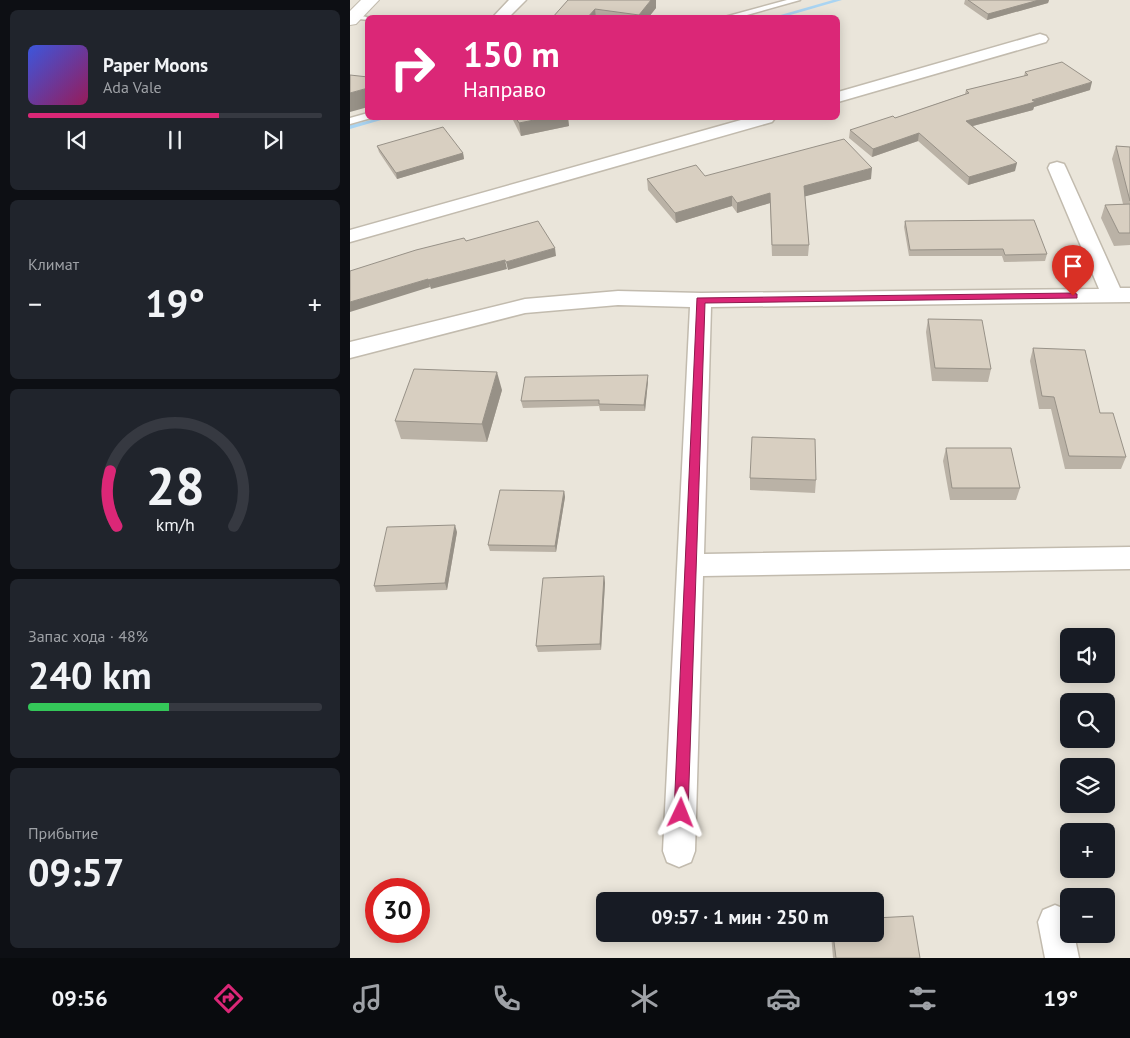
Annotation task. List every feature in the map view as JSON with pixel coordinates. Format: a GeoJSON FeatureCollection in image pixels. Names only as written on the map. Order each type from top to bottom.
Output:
{"type":"FeatureCollection","features":[{"type":"Feature","properties":{"kind":"street"},"geometry":{"type":"LineString","coordinates":[[355,17],[371,0]]}},
{"type":"Feature","properties":{"kind":"street"},"geometry":{"type":"LineString","coordinates":[[502,15],[518,0]]}},
{"type":"Feature","properties":{"kind":"street"},"geometry":{"type":"LineString","coordinates":[[840,96],[1040,39]]}},
{"type":"Feature","properties":{"kind":"street"},"geometry":{"type":"LineString","coordinates":[[350,236],[759,120]]}},
{"type":"Feature","properties":{"kind":"street"},"geometry":{"type":"LineString","coordinates":[[350,350],[525,306],[618,298],[701,300],[1121,295],[1057,168]]}},
{"type":"Feature","properties":{"kind":"street"},"geometry":{"type":"LineString","coordinates":[[680,851],[701,300]]}},
{"type":"Feature","properties":{"kind":"street"},"geometry":{"type":"LineString","coordinates":[[691,565],[1130,558]]}},
{"type":"Feature","properties":{"kind":"street"},"geometry":{"type":"LineString","coordinates":[[1055,922],[1062,958]]}},
{"type":"Feature","properties":{"kind":"lane"},"geometry":{"type":"LineString","coordinates":[[737,15],[796,0]]}},
{"type":"Feature","properties":{"kind":"lane"},"geometry":{"type":"LineString","coordinates":[[350,121],[365,117]]}},
{"type":"Feature","properties":{"kind":"shaded area"},"geometry":{"type":"Polygon","coordinates":[[[350,0],[1130,0],[1130,958],[350,958],[350,0]]]}},
{"type":"Feature","properties":{"kind":"building"},"geometry":{"type":"Polygon","coordinates":[[[568,0],[651,0],[639,15],[595,9],[590,15],[555,15],[568,0]]]}},
{"type":"Feature","properties":{"kind":"building"},"geometry":{"type":"Polygon","coordinates":[[[968,0],[1039,0],[988,14],[968,0]]]}},
{"type":"Feature","properties":{"kind":"building"},"geometry":{"type":"Polygon","coordinates":[[[1062,62],[1092,82],[1032,100],[1035,102],[966,121],[1017,163],[969,177],[919,133],[873,149],[850,130],[893,116],[895,118],[969,93],[966,90],[1028,75],[1025,72],[1062,62]]]}},
{"type":"Feature","properties":{"kind":"building"},"geometry":{"type":"Polygon","coordinates":[[[350,75],[365,77],[365,89],[350,93],[350,75]]]}},
{"type":"Feature","properties":{"kind":"building"},"geometry":{"type":"Polygon","coordinates":[[[517,120],[534,120],[519,123],[517,120]]]}},
{"type":"Feature","properties":{"kind":"building"},"geometry":{"type":"Polygon","coordinates":[[[443,127],[463,153],[396,173],[377,146],[443,127]]]}},
{"type":"Feature","properties":{"kind":"building"},"geometry":{"type":"Polygon","coordinates":[[[844,139],[872,168],[804,186],[809,245],[772,245],[770,193],[737,203],[732,196],[675,213],[647,179],[696,165],[705,176],[844,139]]]}},
{"type":"Feature","properties":{"kind":"building"},"geometry":{"type":"Polygon","coordinates":[[[1116,146],[1130,147],[1130,201],[1116,146]]]}},
{"type":"Feature","properties":{"kind":"building"},"geometry":{"type":"Polygon","coordinates":[[[1130,204],[1130,233],[1119,233],[1105,205],[1130,204]]]}},
{"type":"Feature","properties":{"kind":"building"},"geometry":{"type":"Polygon","coordinates":[[[1034,220],[1047,254],[1005,255],[1003,249],[910,250],[905,221],[1034,220]]]}},
{"type":"Feature","properties":{"kind":"building"},"geometry":{"type":"Polygon","coordinates":[[[538,221],[555,248],[506,262],[505,260],[428,279],[350,302],[350,271],[416,250],[464,238],[466,241],[538,221]]]}},
{"type":"Feature","properties":{"kind":"building"},"geometry":{"type":"Polygon","coordinates":[[[928,319],[982,320],[991,369],[935,368],[928,319]]]}},
{"type":"Feature","properties":{"kind":"building"},"geometry":{"type":"Polygon","coordinates":[[[1033,348],[1085,350],[1100,413],[1113,413],[1126,457],[1069,456],[1054,397],[1042,396],[1033,348]]]}},
{"type":"Feature","properties":{"kind":"building"},"geometry":{"type":"Polygon","coordinates":[[[414,369],[497,372],[482,424],[395,421],[414,369]]]}},
{"type":"Feature","properties":{"kind":"building"},"geometry":{"type":"Polygon","coordinates":[[[648,375],[644,405],[599,404],[599,400],[521,401],[525,377],[648,375]]]}},
{"type":"Feature","properties":{"kind":"building"},"geometry":{"type":"Polygon","coordinates":[[[752,437],[815,439],[816,480],[750,478],[752,437]]]}},
{"type":"Feature","properties":{"kind":"building"},"geometry":{"type":"Polygon","coordinates":[[[946,448],[1011,448],[1020,488],[952,488],[946,448]]]}},
{"type":"Feature","properties":{"kind":"building"},"geometry":{"type":"Polygon","coordinates":[[[500,490],[564,491],[555,546],[488,545],[500,490]]]}},
{"type":"Feature","properties":{"kind":"building"},"geometry":{"type":"Polygon","coordinates":[[[455,525],[445,583],[374,586],[387,527],[455,525]]]}},
{"type":"Feature","properties":{"kind":"building"},"geometry":{"type":"Polygon","coordinates":[[[604,576],[600,644],[536,646],[543,578],[604,576]]]}},
{"type":"Feature","properties":{"kind":"building"},"geometry":{"type":"Polygon","coordinates":[[[913,916],[920,958],[836,958],[834,942],[884,942],[884,918],[913,916]]]}},
{"type":"Feature","properties":{"kind":"waterway"},"geometry":{"type":"LineString","coordinates":[[783,15],[839,0]]}},
{"type":"Feature","properties":{"kind":"waterway"},"geometry":{"type":"LineString","coordinates":[[350,127],[377,120]]}},
{"type":"Feature","properties":{"kind":"route"},"geometry":{"type":"LineString","coordinates":[[681,813],[701,300],[1073,296]]}}]}
